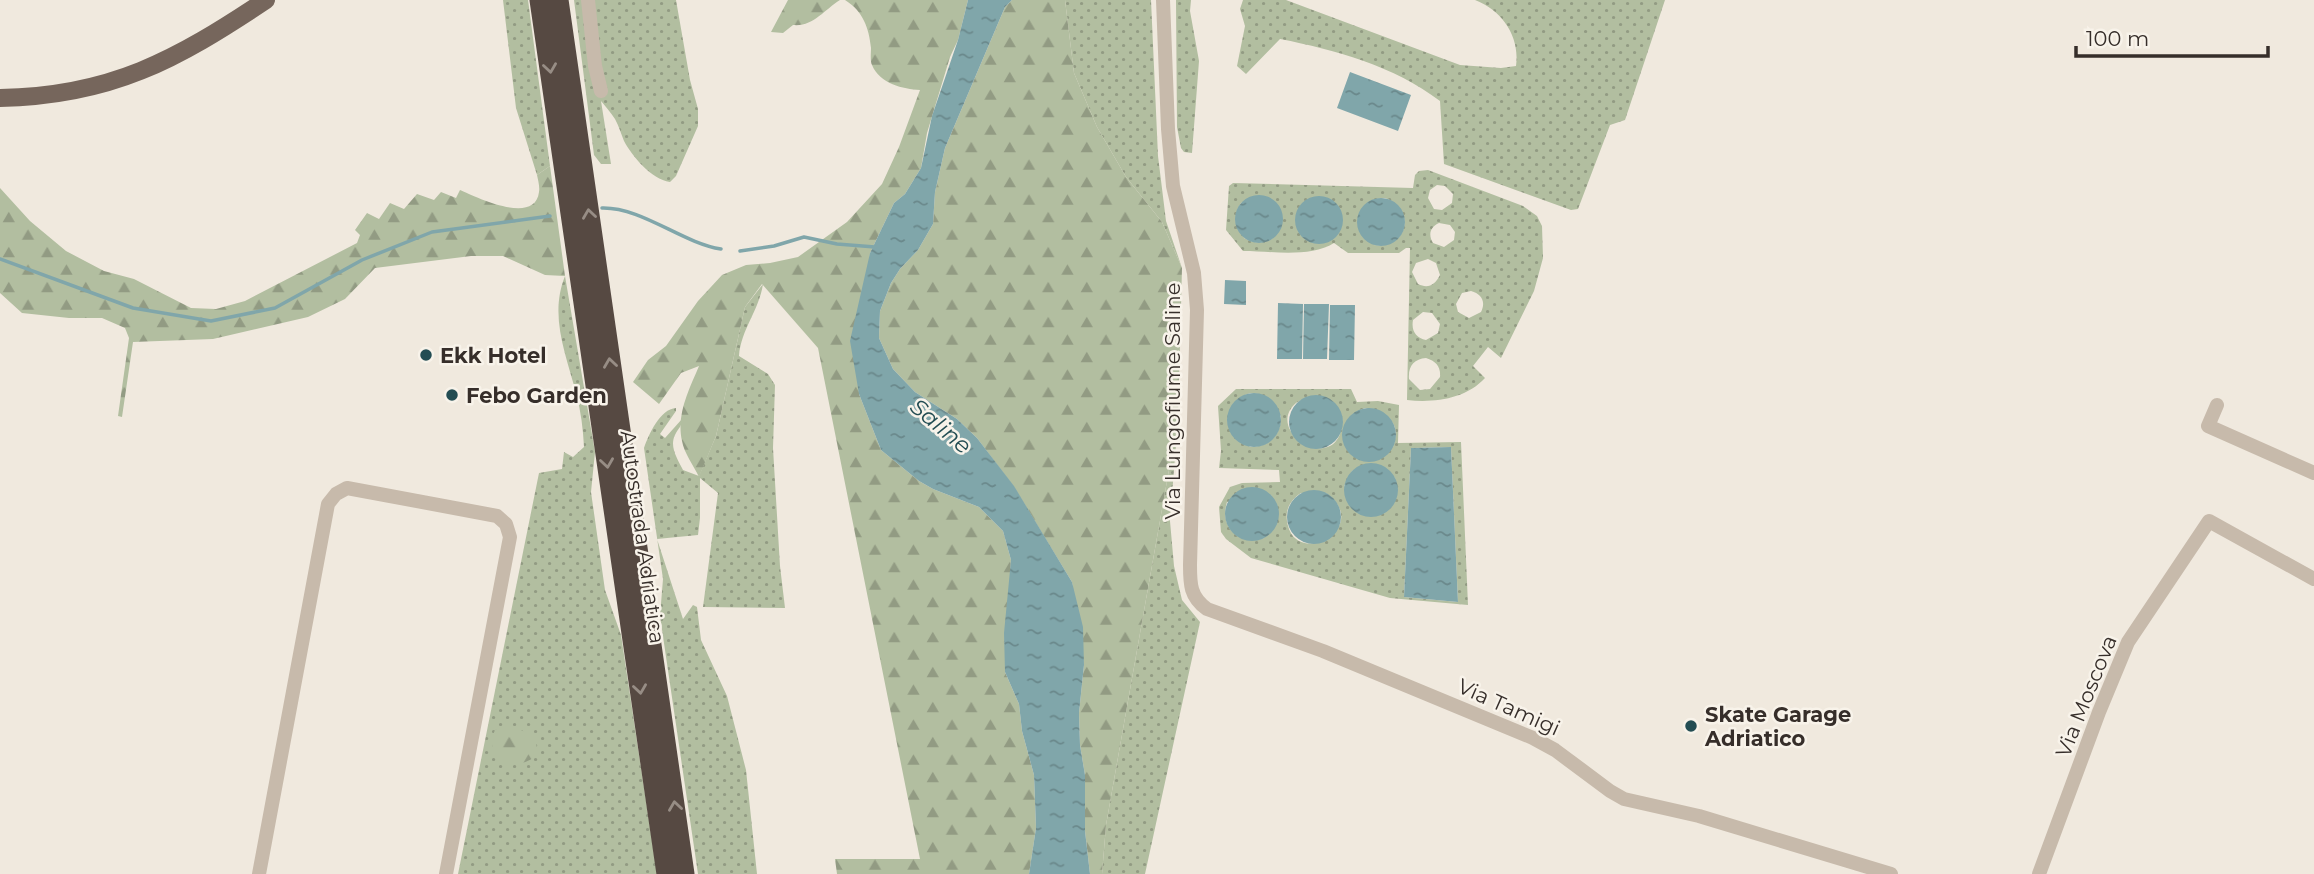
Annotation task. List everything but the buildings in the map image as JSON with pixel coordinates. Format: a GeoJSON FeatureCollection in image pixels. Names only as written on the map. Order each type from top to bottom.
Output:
{"type":"FeatureCollection","features":[{"type":"Feature","properties":{"kind":"highway","name":"Autostrada Adriatica"},"geometry":{"type":"LineString","coordinates":[[540,0],[572,158],[684,874]]}},
{"type":"Feature","properties":{"kind":"highway","name":"Autostrada Adriatica"},"geometry":{"type":"LineString","coordinates":[[558,0],[572,158]]}},
{"type":"Feature","properties":{"kind":"highway","name":"Autostrada Adriatica"},"geometry":{"type":"LineString","coordinates":[[589,273],[667,874]]}},
{"type":"Feature","properties":{"kind":"main road"},"geometry":{"type":"LineString","coordinates":[[0,98],[43,97],[92,88],[126,78],[173,57],[256,2]]}},
{"type":"Feature","properties":{"kind":"street"},"geometry":{"type":"LineString","coordinates":[[587,0],[595,66],[601,91]]}},
{"type":"Feature","properties":{"kind":"street","name":"Via Lungofiume Saline"},"geometry":{"type":"LineString","coordinates":[[1163,1],[1173,186],[1194,274],[1197,310],[1190,573],[1192,592]]}},
{"type":"Feature","properties":{"kind":"street"},"geometry":{"type":"LineString","coordinates":[[2217,405],[2208,426],[2314,473]]}},
{"type":"Feature","properties":{"kind":"street"},"geometry":{"type":"LineString","coordinates":[[263,873],[328,504],[336,494],[346,488],[497,516],[506,524],[510,537],[446,874]]}},
{"type":"Feature","properties":{"kind":"street","name":"Via Moscova"},"geometry":{"type":"LineString","coordinates":[[2039,874],[2099,712],[2129,642],[2209,521],[2314,579]]}},
{"type":"Feature","properties":{"kind":"street","name":"Via Tamigi"},"geometry":{"type":"LineString","coordinates":[[1192,592],[1207,609],[1323,651],[1533,738],[1555,750],[1617,796],[1699,816],[1891,874]]}},
{"type":"Feature","properties":{"kind":"green space"},"geometry":{"type":"Polygon","coordinates":[[[503,0],[528,0],[550,166],[537,175],[516,108],[503,0]]]}},
{"type":"Feature","properties":{"kind":"green space"},"geometry":{"type":"Polygon","coordinates":[[[574,0],[676,0],[690,80],[698,109],[698,126],[676,176],[670,182],[649,172],[637,160],[624,141],[615,119],[601,101],[611,164],[601,164],[594,155],[574,0]]]}},
{"type":"Feature","properties":{"kind":"green space"},"geometry":{"type":"Polygon","coordinates":[[[788,0],[840,0],[812,21],[793,25],[783,33],[771,32],[788,0]]]}},
{"type":"Feature","properties":{"kind":"green space"},"geometry":{"type":"Polygon","coordinates":[[[845,0],[968,0],[958,40],[950,57],[927,133],[921,168],[905,194],[894,203],[870,253],[859,394],[881,450],[919,481],[979,507],[1003,531],[1011,560],[1005,672],[1019,704],[1022,731],[1034,775],[1036,828],[1029,874],[837,874],[835,859],[920,859],[818,348],[762,284],[745,307],[716,436],[699,477],[682,441],[681,421],[684,402],[699,366],[681,373],[659,404],[633,382],[648,360],[666,346],[698,301],[722,275],[746,265],[798,257],[847,222],[882,184],[920,90],[893,84],[880,77],[871,63],[867,27],[856,9],[845,0]]]}},
{"type":"Feature","properties":{"kind":"green space"},"geometry":{"type":"Polygon","coordinates":[[[1012,0],[1065,0],[1074,73],[1097,127],[1126,177],[1162,222],[1182,268],[1178,419],[1106,825],[1102,874],[1090,874],[1085,831],[1085,775],[1079,713],[1084,665],[1072,582],[1014,487],[977,438],[957,419],[915,392],[893,369],[879,338],[880,311],[891,283],[918,250],[933,224],[935,192],[945,148],[1005,7],[1012,0]]]}},
{"type":"Feature","properties":{"kind":"green space"},"geometry":{"type":"Polygon","coordinates":[[[1065,0],[1151,0],[1158,156],[1166,221],[1182,268],[1162,222],[1126,177],[1097,127],[1074,73],[1065,0]]]}},
{"type":"Feature","properties":{"kind":"green space"},"geometry":{"type":"Polygon","coordinates":[[[1176,0],[1191,0],[1190,11],[1199,61],[1192,153],[1184,152],[1181,148],[1177,127],[1176,0]]]}},
{"type":"Feature","properties":{"kind":"green space"},"geometry":{"type":"Polygon","coordinates":[[[1243,0],[1286,0],[1460,65],[1501,68],[1516,66],[1517,55],[1512,35],[1508,26],[1494,11],[1475,0],[1665,0],[1625,120],[1610,125],[1578,209],[1571,210],[1444,164],[1440,101],[1384,69],[1343,54],[1280,39],[1246,74],[1237,66],[1245,26],[1240,9],[1243,0]]]}},
{"type":"Feature","properties":{"kind":"green space"},"geometry":{"type":"Polygon","coordinates":[[[550,166],[565,276],[545,275],[503,256],[471,256],[375,268],[345,299],[308,317],[213,339],[133,342],[122,417],[118,416],[129,338],[125,328],[102,318],[22,313],[0,293],[0,188],[30,221],[66,251],[104,271],[134,279],[191,308],[216,309],[245,301],[357,243],[360,235],[355,230],[367,213],[379,219],[390,203],[404,209],[417,194],[434,200],[441,192],[456,198],[460,190],[491,203],[516,208],[527,207],[535,202],[539,192],[537,175],[550,166]]]}},
{"type":"Feature","properties":{"kind":"green space"},"geometry":{"type":"Polygon","coordinates":[[[1428,170],[1523,206],[1537,216],[1542,226],[1543,258],[1534,291],[1501,358],[1488,347],[1473,366],[1485,378],[1469,391],[1428,401],[1407,400],[1410,248],[1399,253],[1348,253],[1334,243],[1314,251],[1243,251],[1226,230],[1229,186],[1233,183],[1413,188],[1415,175],[1419,171],[1428,170]],[[1437,185],[1430,190],[1428,198],[1434,209],[1442,210],[1452,203],[1453,194],[1445,186],[1437,185]],[[1255,196],[1241,203],[1237,210],[1244,238],[1259,242],[1273,238],[1262,196],[1255,196]],[[1385,198],[1377,199],[1374,245],[1385,245],[1394,241],[1404,228],[1401,211],[1395,203],[1385,198]],[[1439,223],[1430,234],[1433,243],[1444,247],[1454,240],[1455,232],[1450,225],[1439,223]],[[1428,259],[1416,263],[1412,272],[1418,284],[1425,286],[1433,284],[1440,275],[1436,263],[1428,259]],[[1471,291],[1462,293],[1456,304],[1458,312],[1469,318],[1481,312],[1483,302],[1480,296],[1471,291]],[[1423,312],[1413,320],[1413,327],[1419,338],[1426,340],[1438,333],[1440,324],[1432,313],[1423,312]],[[1430,359],[1418,360],[1411,367],[1409,379],[1420,390],[1430,389],[1440,377],[1439,367],[1430,359]]]}},
{"type":"Feature","properties":{"kind":"green space"},"geometry":{"type":"Polygon","coordinates":[[[565,276],[595,452],[591,492],[605,590],[621,635],[657,874],[458,874],[539,473],[562,469],[564,452],[573,457],[584,447],[579,406],[559,320],[560,291],[565,276]]]}},
{"type":"Feature","properties":{"kind":"green space"},"geometry":{"type":"Polygon","coordinates":[[[763,284],[740,346],[739,356],[768,374],[775,385],[773,448],[785,608],[703,607],[718,493],[700,478],[698,535],[657,539],[644,448],[646,442],[660,417],[676,408],[660,434],[665,438],[682,419],[673,440],[675,453],[683,470],[699,476],[716,436],[745,307],[763,284]]]}},
{"type":"Feature","properties":{"kind":"green space"},"geometry":{"type":"Polygon","coordinates":[[[1236,389],[1351,389],[1357,402],[1378,401],[1399,405],[1398,443],[1461,442],[1468,605],[1390,598],[1251,558],[1226,539],[1221,532],[1219,507],[1230,487],[1242,483],[1280,482],[1279,470],[1219,468],[1221,451],[1218,406],[1236,389]],[[1259,394],[1245,395],[1231,408],[1228,424],[1250,447],[1263,445],[1273,439],[1279,429],[1281,416],[1259,394]],[[1311,396],[1296,403],[1288,414],[1288,426],[1294,436],[1304,444],[1316,448],[1327,447],[1337,440],[1342,419],[1334,404],[1329,400],[1311,396]],[[1365,408],[1355,413],[1346,423],[1343,439],[1393,447],[1396,431],[1391,420],[1365,408]],[[1451,447],[1411,448],[1404,597],[1458,602],[1451,447]],[[1366,464],[1352,471],[1344,486],[1390,509],[1397,494],[1395,478],[1375,464],[1366,464]],[[1301,493],[1288,508],[1287,516],[1293,536],[1303,542],[1315,543],[1337,530],[1341,519],[1338,506],[1326,493],[1301,493]],[[1271,495],[1227,502],[1225,511],[1233,532],[1239,537],[1255,540],[1264,538],[1278,510],[1271,495]]]}},
{"type":"Feature","properties":{"kind":"green space"},"geometry":{"type":"Polygon","coordinates":[[[1178,419],[1170,521],[1174,566],[1182,600],[1200,622],[1145,874],[1102,874],[1106,825],[1178,419]]]}},
{"type":"Feature","properties":{"kind":"green space"},"geometry":{"type":"Polygon","coordinates":[[[657,540],[683,619],[693,605],[697,607],[701,640],[727,696],[746,770],[757,874],[698,874],[660,616],[663,579],[657,540]]]}},
{"type":"Feature","properties":{"kind":"green space"},"geometry":{"type":"Polygon","coordinates":[[[505,727],[530,734],[536,743],[536,756],[518,764],[502,761],[496,756],[492,740],[495,730],[505,727]]]}},
{"type":"Feature","properties":{"kind":"water","name":"Saline"},"geometry":{"type":"Polygon","coordinates":[[[968,0],[1012,0],[1005,7],[945,148],[935,192],[933,224],[918,250],[891,283],[880,311],[879,338],[893,369],[915,392],[957,419],[977,438],[1014,486],[1072,582],[1083,627],[1084,665],[1079,713],[1090,874],[1029,874],[1036,828],[1034,775],[1022,731],[1019,704],[1005,672],[1004,633],[1011,560],[1003,531],[979,507],[919,481],[881,450],[859,394],[850,341],[870,253],[894,203],[905,194],[921,168],[932,116],[958,40],[968,0]]]}},
{"type":"Feature","properties":{"kind":"water"},"geometry":{"type":"Polygon","coordinates":[[[1350,72],[1411,95],[1398,131],[1337,108],[1350,72]]]}},
{"type":"Feature","properties":{"kind":"water"},"geometry":{"type":"Polygon","coordinates":[[[1259,195],[1276,202],[1283,219],[1276,236],[1259,243],[1242,236],[1235,219],[1242,202],[1259,195]]]}},
{"type":"Feature","properties":{"kind":"water"},"geometry":{"type":"Polygon","coordinates":[[[1319,196],[1336,203],[1343,220],[1336,237],[1319,244],[1302,237],[1295,220],[1302,203],[1319,196]]]}},
{"type":"Feature","properties":{"kind":"water"},"geometry":{"type":"Polygon","coordinates":[[[1381,198],[1398,205],[1405,222],[1398,239],[1381,246],[1364,239],[1357,222],[1364,205],[1381,198]]]}},
{"type":"Feature","properties":{"kind":"water"},"geometry":{"type":"Polygon","coordinates":[[[1225,280],[1246,281],[1246,305],[1224,304],[1225,280]]]}},
{"type":"Feature","properties":{"kind":"water"},"geometry":{"type":"Polygon","coordinates":[[[1278,303],[1303,304],[1302,359],[1277,359],[1278,303]]]}},
{"type":"Feature","properties":{"kind":"water"},"geometry":{"type":"Polygon","coordinates":[[[1304,304],[1329,304],[1327,359],[1303,359],[1304,304]]]}},
{"type":"Feature","properties":{"kind":"water"},"geometry":{"type":"Polygon","coordinates":[[[1330,305],[1355,305],[1354,360],[1329,360],[1330,305]]]}},
{"type":"Feature","properties":{"kind":"water"},"geometry":{"type":"Polygon","coordinates":[[[1254,393],[1273,401],[1281,420],[1273,439],[1254,447],[1235,439],[1227,420],[1235,401],[1254,393]]]}},
{"type":"Feature","properties":{"kind":"water"},"geometry":{"type":"Polygon","coordinates":[[[1316,395],[1335,403],[1343,422],[1335,441],[1316,449],[1297,441],[1289,422],[1297,403],[1316,395]]]}},
{"type":"Feature","properties":{"kind":"water"},"geometry":{"type":"Polygon","coordinates":[[[1369,408],[1388,416],[1396,435],[1388,454],[1369,462],[1350,454],[1342,435],[1350,416],[1369,408]]]}},
{"type":"Feature","properties":{"kind":"water"},"geometry":{"type":"Polygon","coordinates":[[[1451,447],[1458,602],[1404,597],[1411,448],[1451,447]]]}},
{"type":"Feature","properties":{"kind":"water"},"geometry":{"type":"Polygon","coordinates":[[[1371,463],[1390,471],[1398,490],[1390,509],[1371,517],[1352,509],[1344,490],[1352,471],[1371,463]]]}},
{"type":"Feature","properties":{"kind":"water"},"geometry":{"type":"Polygon","coordinates":[[[1252,487],[1271,495],[1279,514],[1271,533],[1252,541],[1233,533],[1225,514],[1233,495],[1252,487]]]}},
{"type":"Feature","properties":{"kind":"water"},"geometry":{"type":"Polygon","coordinates":[[[1314,490],[1333,498],[1341,517],[1333,536],[1314,544],[1295,536],[1287,517],[1295,498],[1314,490]]]}},
{"type":"Feature","properties":{"kind":"waterway"},"geometry":{"type":"LineString","coordinates":[[602,208],[632,213],[692,240],[721,249]]}},
{"type":"Feature","properties":{"kind":"waterway"},"geometry":{"type":"LineString","coordinates":[[0,259],[133,308],[211,321],[275,308],[362,260],[432,232],[550,216]]}},
{"type":"Feature","properties":{"kind":"waterway"},"geometry":{"type":"LineString","coordinates":[[740,251],[774,246],[804,237],[837,244],[875,247]]}},
{"type":"Feature","properties":{"kind":"place","name":"Ekk Hotel"},"geometry":{"type":"Point","coordinates":[426,355]}},
{"type":"Feature","properties":{"kind":"place","name":"Febo Garden"},"geometry":{"type":"Point","coordinates":[452,395]}},
{"type":"Feature","properties":{"kind":"place","name":"Skate Garage Adriatico"},"geometry":{"type":"Point","coordinates":[1691,726]}}]}
